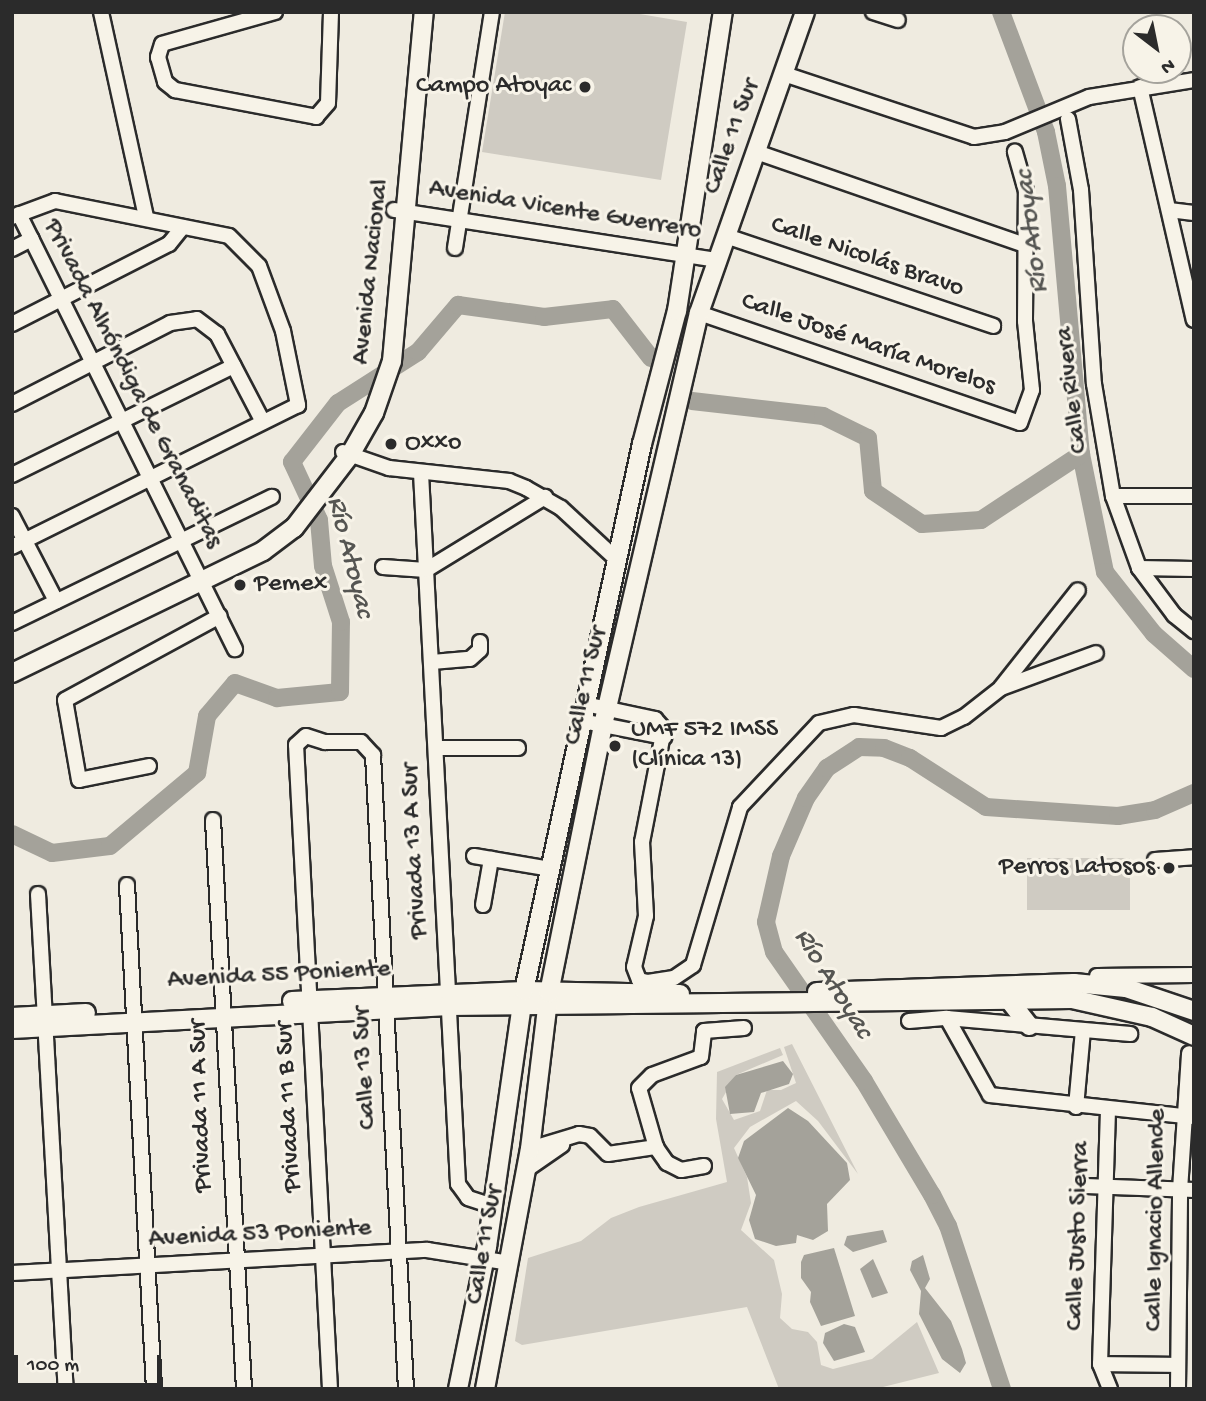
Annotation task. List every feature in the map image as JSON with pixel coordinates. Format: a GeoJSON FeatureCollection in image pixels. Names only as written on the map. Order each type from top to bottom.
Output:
{"type":"FeatureCollection","features":[{"type":"Feature","properties":{"kind":"main road","name":"Avenida Nacional"},"geometry":{"type":"LineString","coordinates":[[12,673],[203,579],[291,526],[346,454],[370,412],[389,361],[415,12]]}},
{"type":"Feature","properties":{"kind":"main road","name":"Avenida Nacional"},"geometry":{"type":"LineString","coordinates":[[399,210],[424,12]]}},
{"type":"Feature","properties":{"kind":"main road","name":"Calle 11 Sur"},"geometry":{"type":"LineString","coordinates":[[458,1389],[484,1258],[523,998],[616,559],[687,254],[723,12]]}},
{"type":"Feature","properties":{"kind":"main road","name":"Calle 11 Sur"},"geometry":{"type":"LineString","coordinates":[[485,1389],[530,1149],[548,1000],[605,717],[699,313],[805,12]]}},
{"type":"Feature","properties":{"kind":"main road","name":"Avenida Nacional"},"geometry":{"type":"LineString","coordinates":[[12,663],[203,579]]}},
{"type":"Feature","properties":{"kind":"main road"},"geometry":{"type":"LineString","coordinates":[[871,996],[1074,983],[1126,988],[1194,1010]]}},
{"type":"Feature","properties":{"kind":"main road","name":"Avenida 55 Poniente"},"geometry":{"type":"LineString","coordinates":[[12,1029],[47,1021],[448,999],[733,1000],[871,996]]}},
{"type":"Feature","properties":{"kind":"main road"},"geometry":{"type":"LineString","coordinates":[[871,996],[1072,999],[1152,1017],[1191,1044]]}},
{"type":"Feature","properties":{"kind":"main road"},"geometry":{"type":"LineString","coordinates":[[1009,1000],[1029,1026]]}},
{"type":"Feature","properties":{"kind":"main road","name":"Avenida 55 Poniente"},"geometry":{"type":"LineString","coordinates":[[12,1017],[47,1021]]}},
{"type":"Feature","properties":{"kind":"street"},"geometry":{"type":"LineString","coordinates":[[101,12],[146,216]]}},
{"type":"Feature","properties":{"kind":"street"},"geometry":{"type":"LineString","coordinates":[[275,12],[162,44],[158,57],[162,76],[176,90],[304,118],[324,112],[331,12]]}},
{"type":"Feature","properties":{"kind":"street"},"geometry":{"type":"LineString","coordinates":[[455,248],[492,12]]}},
{"type":"Feature","properties":{"kind":"street"},"geometry":{"type":"LineString","coordinates":[[873,12],[898,20]]}},
{"type":"Feature","properties":{"kind":"street"},"geometry":{"type":"LineString","coordinates":[[783,74],[961,135],[988,136],[1062,115],[1089,97],[1194,80]]}},
{"type":"Feature","properties":{"kind":"street"},"geometry":{"type":"LineString","coordinates":[[1140,87],[1194,320]]}},
{"type":"Feature","properties":{"kind":"street","name":"Calle Rivera"},"geometry":{"type":"LineString","coordinates":[[1062,115],[1081,190],[1094,384],[1113,496],[1139,568],[1174,615],[1194,631]]}},
{"type":"Feature","properties":{"kind":"street"},"geometry":{"type":"LineString","coordinates":[[756,152],[1024,245],[1026,191],[1015,152]]}},
{"type":"Feature","properties":{"kind":"street"},"geometry":{"type":"LineString","coordinates":[[16,216],[55,201],[146,216],[229,236],[259,266],[283,331],[298,405],[19,544]]}},
{"type":"Feature","properties":{"kind":"street","name":"Avenida Vicente Guerrero"},"geometry":{"type":"LineString","coordinates":[[399,210],[718,260]]}},
{"type":"Feature","properties":{"kind":"street"},"geometry":{"type":"LineString","coordinates":[[1169,211],[1194,213]]}},
{"type":"Feature","properties":{"kind":"street","name":"Privada Alhóndiga de Granaditas"},"geometry":{"type":"LineString","coordinates":[[16,216],[32,239],[203,579],[235,649]]}},
{"type":"Feature","properties":{"kind":"street"},"geometry":{"type":"LineString","coordinates":[[12,324],[169,244],[183,227]]}},
{"type":"Feature","properties":{"kind":"street","name":"Calle Nicolás Bravo"},"geometry":{"type":"LineString","coordinates":[[726,236],[993,327]]}},
{"type":"Feature","properties":{"kind":"street"},"geometry":{"type":"LineString","coordinates":[[12,249],[32,239]]}},
{"type":"Feature","properties":{"kind":"street","name":"Calle José María Morelos"},"geometry":{"type":"LineString","coordinates":[[699,313],[1020,424],[1032,390],[1024,245]]}},
{"type":"Feature","properties":{"kind":"street"},"geometry":{"type":"LineString","coordinates":[[12,404],[185,318],[208,324],[234,366],[263,422]]}},
{"type":"Feature","properties":{"kind":"street"},"geometry":{"type":"LineString","coordinates":[[12,475],[234,366]]}},
{"type":"Feature","properties":{"kind":"street"},"geometry":{"type":"LineString","coordinates":[[346,454],[421,473],[509,481],[545,497],[616,559]]}},
{"type":"Feature","properties":{"kind":"street","name":"Privada 13 A Sur"},"geometry":{"type":"LineString","coordinates":[[421,473],[458,1184],[468,1198],[492,1206]]}},
{"type":"Feature","properties":{"kind":"street"},"geometry":{"type":"LineString","coordinates":[[1113,496],[1194,496]]}},
{"type":"Feature","properties":{"kind":"street"},"geometry":{"type":"LineString","coordinates":[[12,623],[272,497]]}},
{"type":"Feature","properties":{"kind":"street"},"geometry":{"type":"LineString","coordinates":[[383,567],[426,570],[545,497]]}},
{"type":"Feature","properties":{"kind":"street"},"geometry":{"type":"LineString","coordinates":[[12,516],[19,544],[56,601]]}},
{"type":"Feature","properties":{"kind":"street"},"geometry":{"type":"LineString","coordinates":[[1139,568],[1194,569]]}},
{"type":"Feature","properties":{"kind":"street"},"geometry":{"type":"LineString","coordinates":[[584,713],[605,717],[664,737],[643,833],[646,900],[634,967],[639,980],[674,978],[693,965],[740,807],[801,738],[819,723],[839,715],[941,728],[964,718],[1001,688],[1078,590]]}},
{"type":"Feature","properties":{"kind":"street"},"geometry":{"type":"LineString","coordinates":[[149,766],[79,780],[65,700],[220,617]]}},
{"type":"Feature","properties":{"kind":"street"},"geometry":{"type":"LineString","coordinates":[[432,662],[470,659],[480,650],[480,642]]}},
{"type":"Feature","properties":{"kind":"street"},"geometry":{"type":"LineString","coordinates":[[1001,688],[1096,653]]}},
{"type":"Feature","properties":{"kind":"street","name":"Privada 11 B Sur"},"geometry":{"type":"LineString","coordinates":[[330,1389],[296,745],[306,736],[325,742],[368,746]]}},
{"type":"Feature","properties":{"kind":"street","name":"Calle 13 Sur"},"geometry":{"type":"LineString","coordinates":[[368,746],[373,755],[406,1389]]}},
{"type":"Feature","properties":{"kind":"street"},"geometry":{"type":"LineString","coordinates":[[436,748],[518,748]]}},
{"type":"Feature","properties":{"kind":"street","name":"Privada 11 A Sur"},"geometry":{"type":"LineString","coordinates":[[213,820],[234,1261],[244,1389]]}},
{"type":"Feature","properties":{"kind":"street"},"geometry":{"type":"LineString","coordinates":[[474,856],[550,869]]}},
{"type":"Feature","properties":{"kind":"street"},"geometry":{"type":"LineString","coordinates":[[1155,860],[1194,857]]}},
{"type":"Feature","properties":{"kind":"street"},"geometry":{"type":"LineString","coordinates":[[482,905],[491,859]]}},
{"type":"Feature","properties":{"kind":"street"},"geometry":{"type":"LineString","coordinates":[[127,884],[154,1389]]}},
{"type":"Feature","properties":{"kind":"street"},"geometry":{"type":"LineString","coordinates":[[38,894],[66,1389]]}},
{"type":"Feature","properties":{"kind":"street"},"geometry":{"type":"LineString","coordinates":[[1097,976],[1194,975]]}},
{"type":"Feature","properties":{"kind":"street"},"geometry":{"type":"LineString","coordinates":[[947,1018],[990,1095],[1076,1107],[1188,1117]]}},
{"type":"Feature","properties":{"kind":"street"},"geometry":{"type":"LineString","coordinates":[[909,1021],[947,1018],[1130,1034]]}},
{"type":"Feature","properties":{"kind":"street"},"geometry":{"type":"LineString","coordinates":[[704,1166],[672,1168],[656,1147],[639,1096],[644,1079],[701,1057],[704,1031],[744,1028]]}},
{"type":"Feature","properties":{"kind":"street"},"geometry":{"type":"LineString","coordinates":[[1076,1107],[1083,1031]]}},
{"type":"Feature","properties":{"kind":"street","name":"Calle Ignacio Allende"},"geometry":{"type":"LineString","coordinates":[[1178,1389],[1191,1044]]}},
{"type":"Feature","properties":{"kind":"street","name":"Calle Justo Sierra"},"geometry":{"type":"LineString","coordinates":[[1100,1364],[1108,1110]]}},
{"type":"Feature","properties":{"kind":"street"},"geometry":{"type":"LineString","coordinates":[[530,1149],[569,1136],[590,1136],[608,1154],[656,1147]]}},
{"type":"Feature","properties":{"kind":"street"},"geometry":{"type":"LineString","coordinates":[[526,1170],[547,1152],[590,1136]]}},
{"type":"Feature","properties":{"kind":"street"},"geometry":{"type":"LineString","coordinates":[[1086,1186],[1187,1190]]}},
{"type":"Feature","properties":{"kind":"street","name":"Avenida 53 Poniente"},"geometry":{"type":"LineString","coordinates":[[12,1273],[440,1251],[510,1264]]}},
{"type":"Feature","properties":{"kind":"street"},"geometry":{"type":"LineString","coordinates":[[1178,1346],[1194,1344]]}},
{"type":"Feature","properties":{"kind":"street"},"geometry":{"type":"LineString","coordinates":[[1110,1389],[1100,1364],[1178,1365]]}},
{"type":"Feature","properties":{"kind":"shaded area","name":"Campo Atoyac"},"geometry":{"type":"Polygon","coordinates":[[[505,12],[628,12],[687,22],[661,180],[482,152],[505,12]]]}},
{"type":"Feature","properties":{"kind":"shaded area"},"geometry":{"type":"Polygon","coordinates":[[[1027,858],[1130,858],[1130,910],[1027,910],[1027,858]]]}},
{"type":"Feature","properties":{"kind":"shaded area"},"geometry":{"type":"Polygon","coordinates":[[[792,1044],[858,1174],[818,1121],[796,1101],[750,1127],[734,1148],[747,1177],[751,1203],[741,1230],[774,1260],[782,1294],[780,1318],[792,1329],[808,1332],[817,1342],[821,1365],[833,1369],[872,1359],[917,1322],[939,1373],[875,1389],[779,1389],[747,1307],[522,1345],[515,1341],[528,1258],[581,1241],[611,1218],[639,1207],[727,1182],[716,1119],[717,1072],[780,1048],[783,1055],[736,1075],[722,1099],[734,1120],[760,1111],[767,1090],[781,1090],[796,1083],[784,1047],[792,1044]]]}},
{"type":"Feature","properties":{"kind":"shaded area"},"geometry":{"type":"Polygon","coordinates":[[[783,1061],[793,1074],[789,1084],[761,1093],[754,1112],[730,1114],[725,1087],[736,1075],[783,1061]]]}},
{"type":"Feature","properties":{"kind":"shaded area"},"geometry":{"type":"Polygon","coordinates":[[[788,1108],[808,1121],[847,1163],[850,1180],[827,1204],[828,1231],[813,1240],[797,1235],[796,1243],[776,1246],[755,1239],[749,1220],[756,1195],[738,1158],[744,1141],[788,1108]]]}},
{"type":"Feature","properties":{"kind":"shaded area"},"geometry":{"type":"Polygon","coordinates":[[[883,1230],[887,1242],[853,1252],[844,1245],[847,1236],[883,1230]]]}},
{"type":"Feature","properties":{"kind":"shaded area"},"geometry":{"type":"Polygon","coordinates":[[[834,1248],[855,1316],[821,1326],[810,1302],[811,1292],[801,1278],[801,1262],[804,1255],[834,1248]]]}},
{"type":"Feature","properties":{"kind":"shaded area"},"geometry":{"type":"Polygon","coordinates":[[[923,1255],[930,1279],[925,1288],[951,1321],[962,1349],[966,1363],[960,1373],[942,1359],[919,1314],[921,1291],[910,1270],[912,1261],[923,1255]]]}},
{"type":"Feature","properties":{"kind":"shaded area"},"geometry":{"type":"Polygon","coordinates":[[[873,1259],[888,1293],[872,1298],[860,1269],[873,1259]]]}},
{"type":"Feature","properties":{"kind":"shaded area"},"geometry":{"type":"Polygon","coordinates":[[[844,1324],[855,1327],[865,1352],[834,1361],[823,1343],[825,1333],[844,1324]]]}},
{"type":"Feature","properties":{"kind":"waterway","name":"Río Atoyac"},"geometry":{"type":"LineString","coordinates":[[1001,12],[1046,132],[1057,186],[1081,454],[1105,572],[1154,634],[1194,669]]}},
{"type":"Feature","properties":{"kind":"waterway","name":"Río Atoyac"},"geometry":{"type":"LineString","coordinates":[[12,834],[52,853],[110,846],[197,773],[207,716],[235,683],[277,698],[340,692],[341,622],[323,566],[319,520],[292,462],[338,403],[418,352],[458,305],[544,317],[613,309],[651,358]]}},
{"type":"Feature","properties":{"kind":"waterway","name":"Río Atoyac"},"geometry":{"type":"LineString","coordinates":[[692,401],[823,416],[868,438],[873,491],[922,524],[981,520],[1081,454]]}},
{"type":"Feature","properties":{"kind":"waterway","name":"Río Atoyac"},"geometry":{"type":"LineString","coordinates":[[1002,1389],[948,1226],[932,1195],[864,1081],[774,952],[766,922],[781,856],[806,798],[827,768],[859,747],[884,748],[910,758],[986,807],[1118,816],[1155,810],[1194,793]]}},
{"type":"Feature","properties":{"kind":"place","name":"Campo Atoyac"},"geometry":{"type":"Point","coordinates":[585,87]}},
{"type":"Feature","properties":{"kind":"place","name":"Oxxo"},"geometry":{"type":"Point","coordinates":[391,444]}},
{"type":"Feature","properties":{"kind":"place","name":"Pemex"},"geometry":{"type":"Point","coordinates":[240,585]}},
{"type":"Feature","properties":{"kind":"place","name":"UMF 572 IMSS (Clínica 13)"},"geometry":{"type":"Point","coordinates":[615,746]}},
{"type":"Feature","properties":{"kind":"place","name":"Perros Latosos"},"geometry":{"type":"Point","coordinates":[1169,868]}}]}
